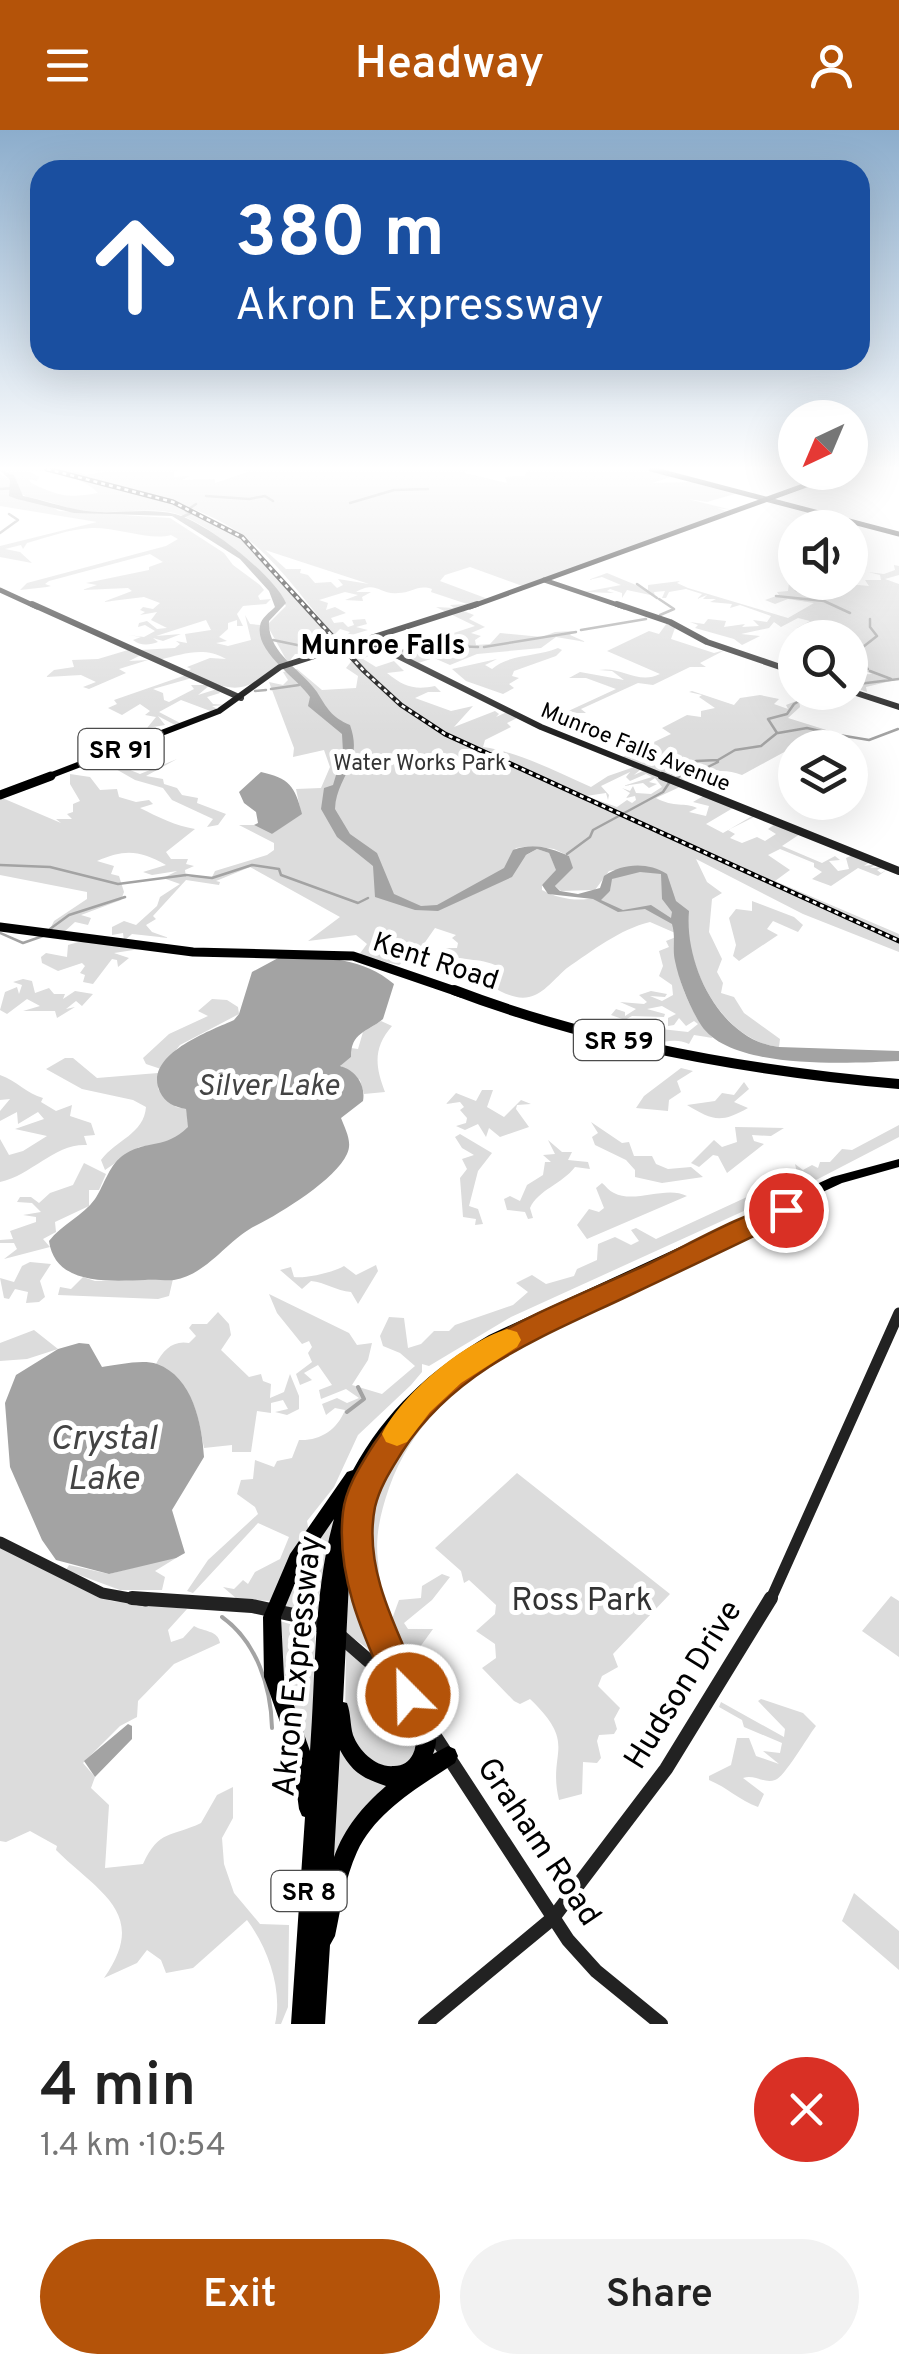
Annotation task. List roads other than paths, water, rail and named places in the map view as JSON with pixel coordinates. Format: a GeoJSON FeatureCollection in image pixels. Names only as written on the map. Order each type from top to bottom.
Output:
{"type":"FeatureCollection","features":[{"type":"Feature","properties":{"kind":"highway"},"geometry":{"type":"LineString","coordinates":[[806,1194],[848,1171],[899,1154]]}},
{"type":"Feature","properties":{"kind":"highway","name":"Akron Expressway"},"geometry":{"type":"LineString","coordinates":[[302,2024],[334,1556],[346,1508],[414,1397],[470,1353],[524,1324],[806,1194],[863,1171],[899,1164]]}},
{"type":"Feature","properties":{"kind":"highway","name":"Akron Expressway"},"geometry":{"type":"LineString","coordinates":[[314,2024],[341,1562],[368,1468],[420,1404],[483,1353],[843,1184],[899,1164]]}},
{"type":"Feature","properties":{"kind":"highway"},"geometry":{"type":"LineString","coordinates":[[313,1823],[302,1756],[271,1660],[274,1610],[304,1548],[368,1468]]}},
{"type":"Feature","properties":{"kind":"highway"},"geometry":{"type":"LineString","coordinates":[[368,1468],[359,1508],[359,1565],[374,1618],[408,1695]]}},
{"type":"Feature","properties":{"kind":"highway"},"geometry":{"type":"LineString","coordinates":[[337,1636],[341,1654],[340,1724],[345,1745],[358,1764],[385,1776],[414,1771],[426,1756],[425,1722]]}},
{"type":"Feature","properties":{"kind":"highway"},"geometry":{"type":"LineString","coordinates":[[316,1982],[332,1898],[344,1855],[358,1827],[378,1802],[448,1756]]}},
{"type":"Feature","properties":{"kind":"main road","name":"SR 91"},"geometry":{"type":"LineString","coordinates":[[0,795],[212,715],[280,667],[472,606],[607,557]]}},
{"type":"Feature","properties":{"kind":"main road","name":"Kent Road"},"geometry":{"type":"LineString","coordinates":[[0,927],[192,952],[356,957],[616,1040],[792,1073],[899,1084]]}},
{"type":"Feature","properties":{"kind":"street"},"geometry":{"type":"LineString","coordinates":[[544,580],[670,622],[707,642],[778,666]]}},
{"type":"Feature","properties":{"kind":"street"},"geometry":{"type":"LineString","coordinates":[[0,590],[240,698]]}},
{"type":"Feature","properties":{"kind":"street","name":"Munroe Falls Avenue"},"geometry":{"type":"LineString","coordinates":[[366,640],[539,727],[899,871]]}},
{"type":"Feature","properties":{"kind":"street"},"geometry":{"type":"LineString","coordinates":[[868,697],[899,707]]}},
{"type":"Feature","properties":{"kind":"street","name":"Hudson Drive"},"geometry":{"type":"LineString","coordinates":[[426,2024],[553,1918],[666,1770],[758,1622],[899,1313]]}},
{"type":"Feature","properties":{"kind":"street","name":"Graham Road"},"geometry":{"type":"LineString","coordinates":[[0,1542],[102,1593],[140,1600],[274,1610],[338,1634],[408,1695],[553,1918],[596,1971],[661,2024]]}},
{"type":"Feature","properties":{"kind":"water"},"geometry":{"type":"Polygon","coordinates":[[[237,557],[245,557],[268,578],[286,603],[269,621],[274,643],[330,712],[350,725],[354,750],[335,809],[350,834],[377,853],[394,894],[421,906],[437,905],[504,868],[513,850],[528,846],[569,856],[573,868],[555,886],[560,891],[578,894],[600,888],[604,876],[619,869],[652,867],[667,874],[676,901],[689,911],[689,932],[700,976],[710,997],[740,1031],[758,1042],[779,1047],[899,1051],[899,1061],[793,1061],[738,1050],[716,1040],[701,1025],[682,986],[674,956],[672,924],[645,909],[618,912],[593,899],[548,894],[542,885],[556,870],[549,853],[537,849],[526,855],[512,877],[438,911],[415,910],[375,897],[373,866],[337,837],[321,809],[324,788],[333,785],[343,752],[342,734],[308,706],[310,697],[264,645],[260,626],[275,607],[269,591],[237,557]],[[640,872],[612,879],[610,891],[601,900],[623,910],[651,905],[671,918],[672,912],[662,899],[661,874],[640,872]]]}},
{"type":"Feature","properties":{"kind":"water"},"geometry":{"type":"Polygon","coordinates":[[[261,772],[289,785],[302,814],[272,834],[254,825],[258,823],[256,812],[244,803],[239,792],[261,772]]]}},
{"type":"Feature","properties":{"kind":"water","name":"Silver Lake"},"geometry":{"type":"Polygon","coordinates":[[[280,957],[354,963],[394,984],[383,1019],[357,1038],[351,1057],[340,1066],[358,1079],[363,1089],[363,1101],[341,1118],[349,1145],[341,1164],[307,1194],[247,1231],[186,1277],[101,1280],[86,1278],[62,1266],[53,1256],[49,1241],[90,1205],[115,1163],[134,1149],[171,1139],[188,1127],[186,1109],[171,1104],[160,1092],[157,1079],[161,1067],[181,1046],[234,1020],[252,972],[280,957]]]}},
{"type":"Feature","properties":{"kind":"water","name":"Crystal Lake"},"geometry":{"type":"Polygon","coordinates":[[[89,1344],[102,1367],[144,1362],[169,1370],[193,1403],[204,1457],[172,1510],[185,1553],[176,1558],[109,1574],[56,1560],[42,1540],[10,1467],[5,1403],[16,1375],[58,1349],[89,1344]]]}},
{"type":"Feature","properties":{"kind":"water"},"geometry":{"type":"Polygon","coordinates":[[[128,1724],[132,1726],[132,1739],[95,1777],[84,1761],[128,1724]]]}},
{"type":"Feature","properties":{"kind":"waterway"},"geometry":{"type":"LineString","coordinates":[[637,584],[657,598]]}},
{"type":"Feature","properties":{"kind":"waterway"},"geometry":{"type":"LineString","coordinates":[[776,596],[824,601],[850,613]]}},
{"type":"Feature","properties":{"kind":"waterway"},"geometry":{"type":"LineString","coordinates":[[659,599],[674,609],[660,615]]}},
{"type":"Feature","properties":{"kind":"waterway"},"geometry":{"type":"LineString","coordinates":[[581,630],[646,619]]}},
{"type":"Feature","properties":{"kind":"waterway"},"geometry":{"type":"LineString","coordinates":[[868,643],[877,636],[870,627],[870,619]]}},
{"type":"Feature","properties":{"kind":"waterway"},"geometry":{"type":"LineString","coordinates":[[484,647],[576,632]]}},
{"type":"Feature","properties":{"kind":"waterway"},"geometry":{"type":"LineString","coordinates":[[273,640],[326,651]]}},
{"type":"Feature","properties":{"kind":"waterway"},"geometry":{"type":"LineString","coordinates":[[396,652],[425,645],[478,647]]}},
{"type":"Feature","properties":{"kind":"waterway"},"geometry":{"type":"LineString","coordinates":[[331,653],[386,653]]}},
{"type":"Feature","properties":{"kind":"waterway"},"geometry":{"type":"LineString","coordinates":[[870,671],[891,679]]}},
{"type":"Feature","properties":{"kind":"waterway"},"geometry":{"type":"LineString","coordinates":[[868,683],[899,679]]}},
{"type":"Feature","properties":{"kind":"waterway"},"geometry":{"type":"LineString","coordinates":[[271,689],[299,685]]}},
{"type":"Feature","properties":{"kind":"waterway"},"geometry":{"type":"LineString","coordinates":[[255,691],[266,690]]}},
{"type":"Feature","properties":{"kind":"waterway"},"geometry":{"type":"LineString","coordinates":[[676,779],[696,761],[718,760],[735,750],[761,746],[777,733],[768,719],[790,710]]}},
{"type":"Feature","properties":{"kind":"waterway"},"geometry":{"type":"LineString","coordinates":[[868,740],[898,729]]}},
{"type":"Feature","properties":{"kind":"waterway"},"geometry":{"type":"LineString","coordinates":[[795,730],[816,730]]}},
{"type":"Feature","properties":{"kind":"waterway"},"geometry":{"type":"LineString","coordinates":[[686,772],[700,771],[718,762]]}},
{"type":"Feature","properties":{"kind":"waterway"},"geometry":{"type":"LineString","coordinates":[[567,854],[590,837],[593,830],[663,792],[669,783]]}},
{"type":"Feature","properties":{"kind":"waterway"},"geometry":{"type":"LineString","coordinates":[[0,865],[50,867],[118,884],[186,875],[212,878],[252,865],[279,869],[281,875],[358,903],[368,898]]}},
{"type":"Feature","properties":{"kind":"waterway"},"geometry":{"type":"LineString","coordinates":[[50,929],[69,915],[125,897]]}},
{"type":"Feature","properties":{"kind":"waterway"},"geometry":{"type":"LineString","coordinates":[[0,933],[23,943],[43,936]]}},
{"type":"Feature","properties":{"kind":"waterway"},"geometry":{"type":"LineString","coordinates":[[347,1412],[364,1399],[358,1387]]}},
{"type":"Feature","properties":{"kind":"waterway"},"geometry":{"type":"LineString","coordinates":[[222,1617],[244,1639],[260,1666],[272,1728]]}},
{"type":"Feature","properties":{"kind":"railway"},"geometry":{"type":"LineString","coordinates":[[261,557],[364,671],[401,705],[445,734],[899,941]]}},
{"type":"Feature","properties":{"kind":"district","name":"Munroe Falls"},"geometry":{"type":"Point","coordinates":[383,644]}},
{"type":"Feature","properties":{"kind":"park label","name":"Water Works Park"},"geometry":{"type":"Point","coordinates":[420,762]}},
{"type":"Feature","properties":{"kind":"park label","name":"Ross Park"},"geometry":{"type":"Point","coordinates":[582,1599]}}]}
